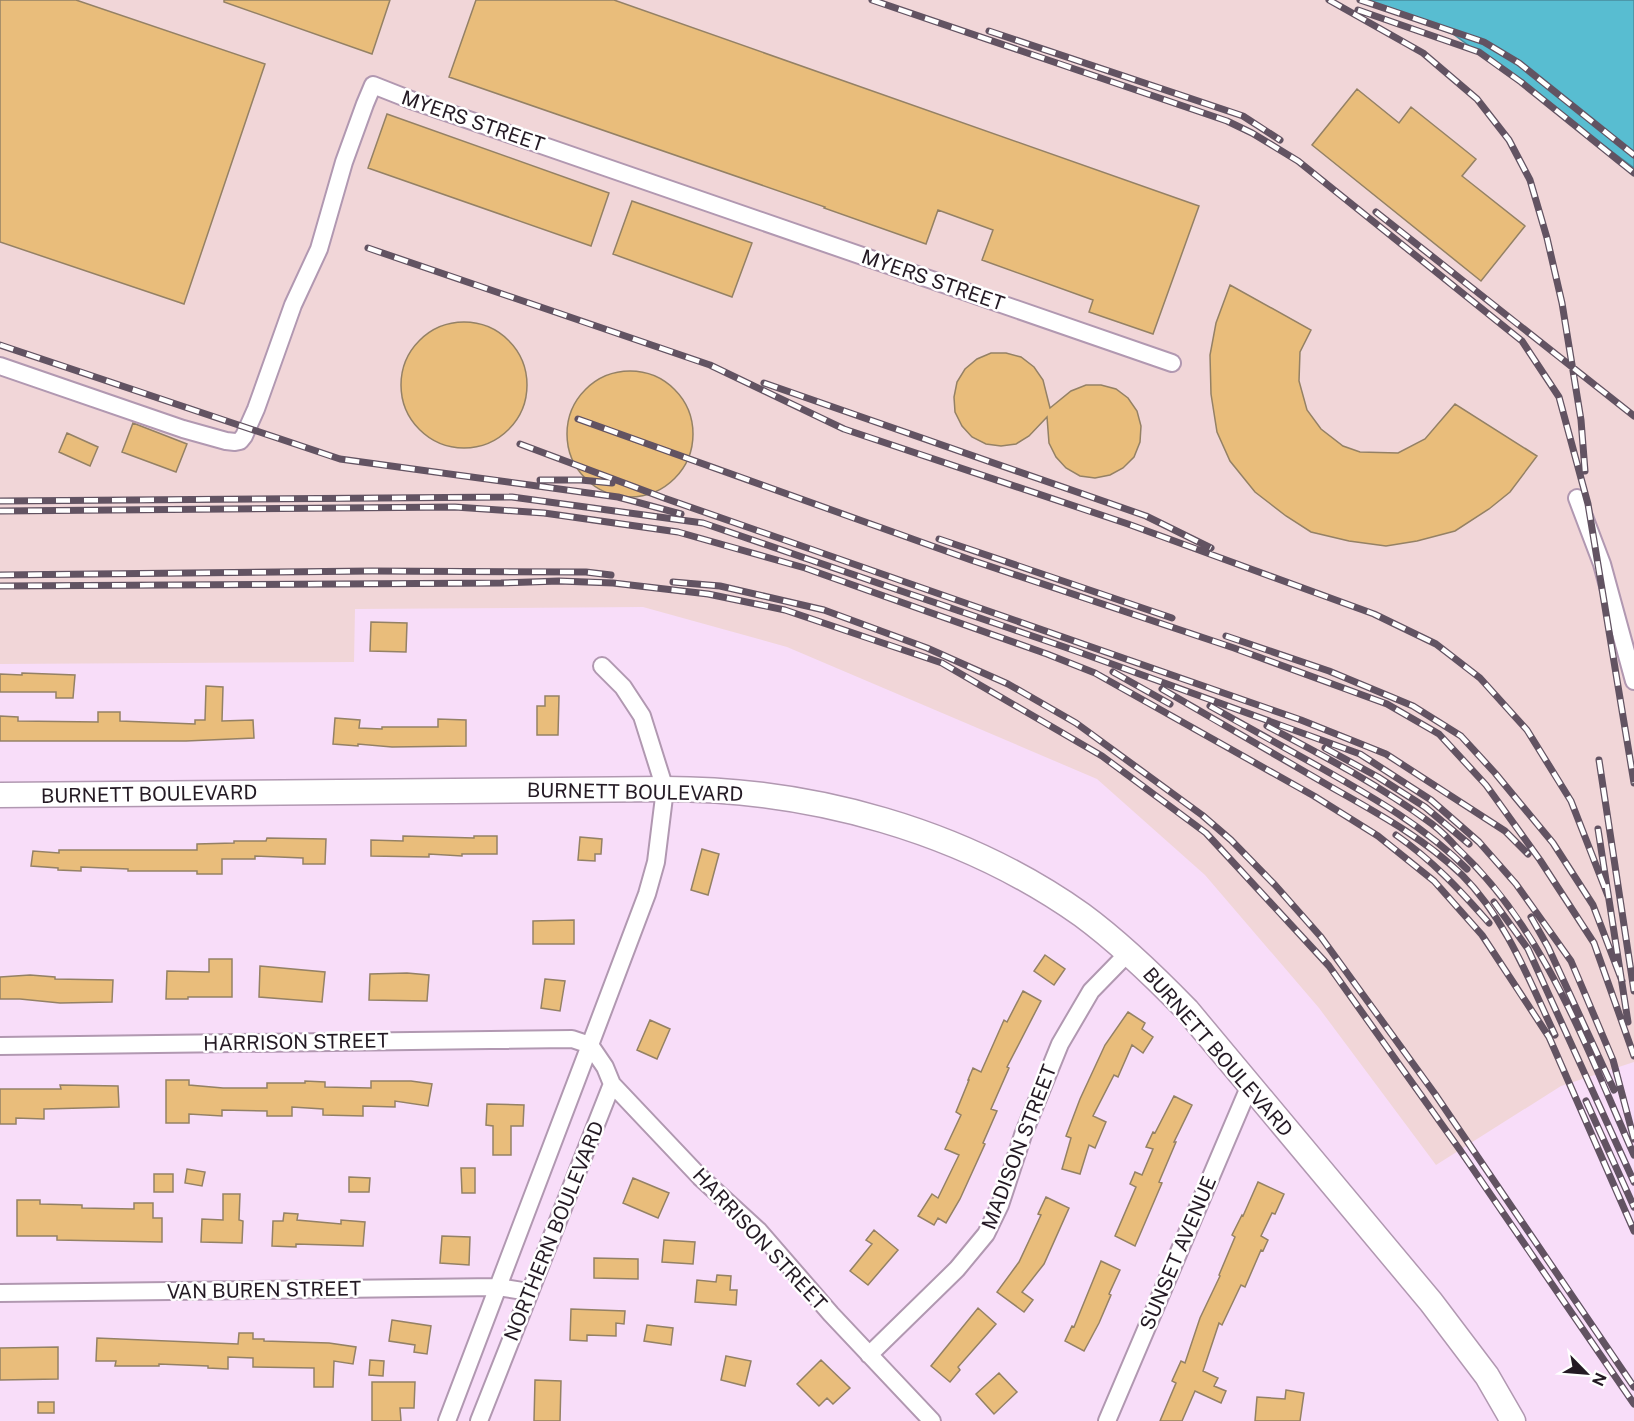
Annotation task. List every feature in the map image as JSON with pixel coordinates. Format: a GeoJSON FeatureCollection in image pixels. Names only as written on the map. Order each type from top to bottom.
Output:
{"type":"FeatureCollection","features":[{"type":"Feature","properties":{"kind":"main road","name":"BURNETT BOULEVARD"},"geometry":{"type":"LineString","coordinates":[[0,795],[722,790],[797,800],[859,814],[929,836],[996,865],[1035,886],[1080,915],[1128,953],[1187,1010],[1458,1336],[1487,1376],[1513,1421]]}},
{"type":"Feature","properties":{"kind":"street","name":"MYERS STREET"},"geometry":{"type":"LineString","coordinates":[[0,366],[183,429],[226,441],[240,441],[256,409],[293,305],[319,249],[344,162],[373,85],[1172,363]]}},
{"type":"Feature","properties":{"kind":"street"},"geometry":{"type":"LineString","coordinates":[[1577,498],[1602,564],[1634,681]]}},
{"type":"Feature","properties":{"kind":"street"},"geometry":{"type":"LineString","coordinates":[[602,666],[623,687],[642,716],[665,789]]}},
{"type":"Feature","properties":{"kind":"street","name":"NORTHERN BOULEVARD"},"geometry":{"type":"LineString","coordinates":[[447,1421],[647,894],[656,862],[665,789]]}},
{"type":"Feature","properties":{"kind":"street","name":"MADISON STREET"},"geometry":{"type":"LineString","coordinates":[[869,1355],[957,1269],[986,1234],[1000,1205],[1023,1136],[1060,1044],[1091,991],[1128,953]]}},
{"type":"Feature","properties":{"kind":"street","name":"HARRISON STREET"},"geometry":{"type":"LineString","coordinates":[[0,1046],[572,1039],[590,1045]]}},
{"type":"Feature","properties":{"kind":"street"},"geometry":{"type":"LineString","coordinates":[[590,1045],[605,1067],[612,1084]]}},
{"type":"Feature","properties":{"kind":"street","name":"NORTHERN BOULEVARD"},"geometry":{"type":"LineString","coordinates":[[479,1421],[612,1084]]}},
{"type":"Feature","properties":{"kind":"street","name":"HARRISON STREET"},"geometry":{"type":"LineString","coordinates":[[612,1084],[700,1177],[759,1232],[869,1355],[932,1421]]}},
{"type":"Feature","properties":{"kind":"street","name":"SUNSET AVENUE"},"geometry":{"type":"LineString","coordinates":[[1107,1421],[1250,1084]]}},
{"type":"Feature","properties":{"kind":"street","name":"VAN BUREN STREET"},"geometry":{"type":"LineString","coordinates":[[0,1293],[498,1287],[528,1292]]}},
{"type":"Feature","properties":{"kind":"shaded area"},"geometry":{"type":"Polygon","coordinates":[[[0,0],[1358,0],[1453,33],[1634,169],[1634,1062],[1561,1086],[1436,1165],[1319,1008],[1205,875],[1097,779],[787,647],[643,607],[355,609],[354,662],[0,664],[0,0]]]}},
{"type":"Feature","properties":{"kind":"water"},"geometry":{"type":"Polygon","coordinates":[[[1358,0],[1634,0],[1634,168],[1453,34],[1358,0]]]}},
{"type":"Feature","properties":{"kind":"building"},"geometry":{"type":"Polygon","coordinates":[[[0,0],[76,0],[265,64],[184,304],[0,242],[0,0]]]}},
{"type":"Feature","properties":{"kind":"building"},"geometry":{"type":"Polygon","coordinates":[[[224,0],[390,0],[372,54],[224,2],[224,0]]]}},
{"type":"Feature","properties":{"kind":"building"},"geometry":{"type":"Polygon","coordinates":[[[476,0],[614,0],[1199,206],[1153,334],[1089,312],[1093,300],[982,260],[993,230],[938,210],[926,244],[449,77],[476,0]]]}},
{"type":"Feature","properties":{"kind":"building"},"geometry":{"type":"Polygon","coordinates":[[[1357,89],[1399,123],[1411,107],[1476,159],[1462,176],[1525,226],[1481,281],[1312,145],[1357,89]]]}},
{"type":"Feature","properties":{"kind":"building"},"geometry":{"type":"Polygon","coordinates":[[[387,114],[609,193],[591,246],[368,168],[387,114]]]}},
{"type":"Feature","properties":{"kind":"building"},"geometry":{"type":"Polygon","coordinates":[[[632,201],[752,243],[732,297],[613,254],[632,201]]]}},
{"type":"Feature","properties":{"kind":"building"},"geometry":{"type":"Polygon","coordinates":[[[1230,285],[1311,330],[1300,352],[1299,381],[1307,410],[1321,429],[1343,446],[1360,452],[1398,453],[1425,439],[1455,404],[1537,456],[1510,492],[1455,531],[1386,546],[1349,541],[1311,532],[1255,492],[1230,461],[1217,432],[1211,394],[1210,355],[1216,323],[1230,285]]]}},
{"type":"Feature","properties":{"kind":"building"},"geometry":{"type":"Polygon","coordinates":[[[464,322],[488,327],[509,340],[522,361],[527,385],[522,409],[509,430],[488,443],[464,448],[440,443],[419,430],[406,409],[401,385],[406,361],[419,340],[440,327],[464,322]]]}},
{"type":"Feature","properties":{"kind":"building"},"geometry":{"type":"Polygon","coordinates":[[[991,353],[1006,353],[1021,357],[1034,367],[1043,380],[1050,408],[1071,391],[1086,385],[1101,385],[1116,389],[1128,398],[1137,411],[1141,426],[1140,442],[1134,457],[1123,468],[1110,475],[1095,478],[1080,476],[1066,468],[1056,457],[1049,443],[1047,417],[1029,436],[1016,444],[1001,446],[986,444],[972,437],[962,426],[955,412],[954,397],[957,382],[965,369],[977,359],[991,353]]]}},
{"type":"Feature","properties":{"kind":"building"},"geometry":{"type":"Polygon","coordinates":[[[630,371],[654,376],[674,390],[688,410],[693,434],[688,458],[674,478],[654,492],[630,497],[606,492],[586,478],[572,458],[567,434],[572,410],[586,390],[606,376],[630,371]]]}},
{"type":"Feature","properties":{"kind":"building"},"geometry":{"type":"Polygon","coordinates":[[[133,423],[187,444],[176,472],[122,452],[133,423]]]}},
{"type":"Feature","properties":{"kind":"building"},"geometry":{"type":"Polygon","coordinates":[[[67,433],[98,447],[90,466],[59,452],[67,433]]]}},
{"type":"Feature","properties":{"kind":"building"},"geometry":{"type":"Polygon","coordinates":[[[371,622],[407,623],[406,652],[370,651],[371,622]]]}},
{"type":"Feature","properties":{"kind":"building"},"geometry":{"type":"Polygon","coordinates":[[[22,673],[75,675],[73,698],[56,698],[56,692],[0,692],[0,674],[22,675],[22,673]]]}},
{"type":"Feature","properties":{"kind":"building"},"geometry":{"type":"Polygon","coordinates":[[[206,686],[223,687],[222,721],[253,720],[254,738],[186,741],[0,741],[0,716],[18,717],[18,721],[98,722],[98,712],[120,712],[120,721],[195,724],[195,720],[205,720],[206,686]]]}},
{"type":"Feature","properties":{"kind":"building"},"geometry":{"type":"Polygon","coordinates":[[[545,696],[559,696],[558,735],[537,735],[537,706],[545,706],[545,696]]]}},
{"type":"Feature","properties":{"kind":"building"},"geometry":{"type":"Polygon","coordinates":[[[335,718],[360,720],[359,728],[382,729],[382,727],[438,727],[438,719],[466,720],[466,746],[392,747],[333,744],[335,718]]]}},
{"type":"Feature","properties":{"kind":"building"},"geometry":{"type":"Polygon","coordinates":[[[403,836],[474,838],[474,836],[497,836],[497,854],[462,854],[462,856],[429,854],[429,857],[371,856],[371,840],[403,841],[403,836]]]}},
{"type":"Feature","properties":{"kind":"building"},"geometry":{"type":"Polygon","coordinates":[[[580,837],[602,839],[601,854],[595,854],[595,861],[578,860],[580,837]]]}},
{"type":"Feature","properties":{"kind":"building"},"geometry":{"type":"Polygon","coordinates":[[[267,838],[326,839],[325,864],[303,864],[303,858],[255,856],[255,859],[222,859],[222,874],[81,867],[81,871],[31,866],[33,851],[59,853],[59,850],[197,850],[197,844],[266,841],[267,838]]]}},
{"type":"Feature","properties":{"kind":"building"},"geometry":{"type":"Polygon","coordinates":[[[702,849],[719,854],[708,895],[691,890],[702,849]]]}},
{"type":"Feature","properties":{"kind":"building"},"geometry":{"type":"Polygon","coordinates":[[[574,920],[574,944],[533,944],[533,921],[574,920]]]}},
{"type":"Feature","properties":{"kind":"building"},"geometry":{"type":"Polygon","coordinates":[[[1045,955],[1065,969],[1054,985],[1034,971],[1045,955]]]}},
{"type":"Feature","properties":{"kind":"building"},"geometry":{"type":"Polygon","coordinates":[[[209,959],[232,959],[232,997],[166,999],[167,971],[209,972],[209,959]]]}},
{"type":"Feature","properties":{"kind":"building"},"geometry":{"type":"Polygon","coordinates":[[[260,966],[325,972],[322,1002],[259,997],[260,966]]]}},
{"type":"Feature","properties":{"kind":"building"},"geometry":{"type":"Polygon","coordinates":[[[370,974],[429,975],[427,1001],[369,1000],[370,974]]]}},
{"type":"Feature","properties":{"kind":"building"},"geometry":{"type":"Polygon","coordinates":[[[30,975],[55,977],[55,979],[113,980],[112,1002],[60,1003],[0,999],[0,977],[30,975]]]}},
{"type":"Feature","properties":{"kind":"building"},"geometry":{"type":"Polygon","coordinates":[[[545,979],[565,981],[560,1011],[541,1008],[545,979]]]}},
{"type":"Feature","properties":{"kind":"building"},"geometry":{"type":"Polygon","coordinates":[[[1023,991],[1041,1001],[1007,1067],[1009,1068],[991,1109],[997,1111],[960,1199],[946,1223],[938,1218],[934,1225],[918,1216],[932,1194],[938,1198],[959,1155],[945,1149],[961,1115],[956,1112],[968,1080],[973,1068],[981,1072],[1004,1020],[1007,1022],[1023,991]]]}},
{"type":"Feature","properties":{"kind":"building"},"geometry":{"type":"Polygon","coordinates":[[[1128,1012],[1145,1023],[1142,1029],[1153,1037],[1143,1053],[1132,1045],[1118,1077],[1114,1075],[1093,1116],[1106,1122],[1095,1148],[1089,1145],[1080,1174],[1062,1169],[1071,1138],[1066,1136],[1080,1099],[1105,1045],[1128,1012]]]}},
{"type":"Feature","properties":{"kind":"building"},"geometry":{"type":"Polygon","coordinates":[[[650,1020],[670,1029],[657,1059],[637,1050],[650,1020]]]}},
{"type":"Feature","properties":{"kind":"building"},"geometry":{"type":"Polygon","coordinates":[[[166,1080],[189,1080],[189,1085],[223,1088],[267,1088],[267,1083],[305,1083],[305,1081],[325,1082],[325,1087],[371,1088],[371,1081],[411,1081],[432,1084],[428,1106],[395,1101],[395,1107],[363,1106],[363,1116],[323,1115],[323,1109],[292,1107],[292,1116],[267,1116],[267,1111],[222,1110],[222,1116],[189,1114],[189,1123],[166,1123],[166,1080]]]}},
{"type":"Feature","properties":{"kind":"building"},"geometry":{"type":"Polygon","coordinates":[[[60,1085],[118,1086],[119,1107],[44,1109],[44,1119],[16,1118],[16,1124],[0,1124],[0,1089],[61,1089],[60,1085]]]}},
{"type":"Feature","properties":{"kind":"building"},"geometry":{"type":"Polygon","coordinates":[[[1174,1096],[1192,1105],[1174,1142],[1176,1142],[1159,1182],[1162,1183],[1135,1246],[1115,1236],[1136,1187],[1130,1184],[1135,1172],[1142,1175],[1153,1149],[1146,1147],[1174,1096]]]}},
{"type":"Feature","properties":{"kind":"building"},"geometry":{"type":"Polygon","coordinates":[[[487,1104],[524,1105],[523,1126],[511,1126],[511,1155],[493,1155],[493,1126],[486,1125],[487,1104]]]}},
{"type":"Feature","properties":{"kind":"building"},"geometry":{"type":"Polygon","coordinates":[[[461,1168],[475,1168],[475,1193],[462,1193],[461,1168]]]}},
{"type":"Feature","properties":{"kind":"building"},"geometry":{"type":"Polygon","coordinates":[[[187,1169],[205,1172],[202,1186],[185,1183],[187,1169]]]}},
{"type":"Feature","properties":{"kind":"building"},"geometry":{"type":"Polygon","coordinates":[[[154,1174],[173,1174],[173,1192],[154,1192],[154,1174]]]}},
{"type":"Feature","properties":{"kind":"building"},"geometry":{"type":"Polygon","coordinates":[[[349,1177],[370,1178],[369,1192],[349,1192],[349,1177]]]}},
{"type":"Feature","properties":{"kind":"building"},"geometry":{"type":"Polygon","coordinates":[[[633,1178],[669,1193],[658,1218],[623,1203],[633,1178]]]}},
{"type":"Feature","properties":{"kind":"building"},"geometry":{"type":"Polygon","coordinates":[[[1258,1182],[1284,1194],[1261,1236],[1268,1240],[1263,1251],[1261,1250],[1245,1287],[1241,1285],[1222,1325],[1219,1323],[1203,1371],[1218,1378],[1214,1386],[1226,1391],[1221,1403],[1195,1391],[1182,1421],[1160,1421],[1176,1383],[1172,1381],[1181,1361],[1185,1363],[1200,1318],[1235,1237],[1232,1235],[1258,1182]]]}},
{"type":"Feature","properties":{"kind":"building"},"geometry":{"type":"Polygon","coordinates":[[[223,1194],[240,1194],[239,1220],[243,1221],[242,1243],[201,1242],[202,1219],[223,1220],[223,1194]]]}},
{"type":"Feature","properties":{"kind":"building"},"geometry":{"type":"Polygon","coordinates":[[[1046,1197],[1069,1208],[1044,1264],[1022,1292],[1033,1300],[1024,1312],[997,1292],[1019,1262],[1041,1215],[1038,1214],[1046,1197]]]}},
{"type":"Feature","properties":{"kind":"building"},"geometry":{"type":"Polygon","coordinates":[[[17,1200],[40,1200],[40,1204],[82,1205],[82,1208],[134,1209],[134,1203],[153,1203],[153,1218],[162,1218],[162,1242],[57,1240],[57,1236],[17,1236],[17,1200]]]}},
{"type":"Feature","properties":{"kind":"building"},"geometry":{"type":"Polygon","coordinates":[[[284,1213],[298,1214],[297,1220],[341,1224],[341,1220],[365,1222],[363,1246],[296,1244],[296,1247],[272,1246],[273,1221],[283,1221],[284,1213]]]}},
{"type":"Feature","properties":{"kind":"building"},"geometry":{"type":"Polygon","coordinates":[[[874,1230],[898,1250],[868,1285],[850,1271],[872,1244],[866,1240],[874,1230]]]}},
{"type":"Feature","properties":{"kind":"building"},"geometry":{"type":"Polygon","coordinates":[[[442,1236],[470,1237],[469,1265],[440,1263],[442,1236]]]}},
{"type":"Feature","properties":{"kind":"building"},"geometry":{"type":"Polygon","coordinates":[[[664,1240],[695,1242],[693,1264],[662,1262],[664,1240]]]}},
{"type":"Feature","properties":{"kind":"building"},"geometry":{"type":"Polygon","coordinates":[[[594,1258],[638,1259],[638,1279],[594,1278],[594,1258]]]}},
{"type":"Feature","properties":{"kind":"building"},"geometry":{"type":"Polygon","coordinates":[[[1101,1261],[1120,1270],[1099,1323],[1084,1351],[1065,1341],[1072,1326],[1074,1327],[1101,1261]]]}},
{"type":"Feature","properties":{"kind":"building"},"geometry":{"type":"Polygon","coordinates":[[[717,1275],[731,1276],[730,1290],[737,1290],[736,1305],[695,1302],[697,1280],[716,1282],[717,1275]]]}},
{"type":"Feature","properties":{"kind":"building"},"geometry":{"type":"Polygon","coordinates":[[[978,1308],[996,1324],[958,1367],[960,1370],[950,1382],[931,1366],[978,1308]]]}},
{"type":"Feature","properties":{"kind":"building"},"geometry":{"type":"Polygon","coordinates":[[[571,1309],[625,1311],[624,1324],[616,1323],[616,1336],[587,1335],[587,1341],[570,1340],[571,1309]]]}},
{"type":"Feature","properties":{"kind":"building"},"geometry":{"type":"Polygon","coordinates":[[[392,1320],[431,1326],[427,1354],[414,1352],[415,1345],[389,1341],[392,1320]]]}},
{"type":"Feature","properties":{"kind":"building"},"geometry":{"type":"Polygon","coordinates":[[[647,1325],[673,1328],[671,1345],[644,1341],[647,1325]]]}},
{"type":"Feature","properties":{"kind":"building"},"geometry":{"type":"Polygon","coordinates":[[[239,1333],[253,1333],[253,1339],[264,1339],[264,1341],[329,1343],[356,1347],[353,1364],[334,1361],[333,1387],[314,1387],[314,1368],[253,1367],[253,1358],[228,1357],[228,1369],[159,1364],[159,1366],[115,1366],[116,1361],[96,1361],[97,1338],[238,1344],[239,1333]]]}},
{"type":"Feature","properties":{"kind":"building"},"geometry":{"type":"Polygon","coordinates":[[[58,1347],[58,1379],[0,1380],[0,1348],[58,1347]]]}},
{"type":"Feature","properties":{"kind":"building"},"geometry":{"type":"Polygon","coordinates":[[[726,1356],[751,1361],[745,1386],[721,1380],[726,1356]]]}},
{"type":"Feature","properties":{"kind":"building"},"geometry":{"type":"Polygon","coordinates":[[[370,1360],[384,1361],[383,1376],[369,1375],[370,1360]]]}},
{"type":"Feature","properties":{"kind":"building"},"geometry":{"type":"Polygon","coordinates":[[[821,1360],[850,1388],[833,1404],[827,1398],[819,1406],[797,1384],[821,1360]]]}},
{"type":"Feature","properties":{"kind":"building"},"geometry":{"type":"Polygon","coordinates":[[[999,1373],[1017,1392],[994,1414],[976,1394],[999,1373]]]}},
{"type":"Feature","properties":{"kind":"building"},"geometry":{"type":"Polygon","coordinates":[[[535,1380],[561,1381],[560,1421],[534,1421],[535,1380]]]}},
{"type":"Feature","properties":{"kind":"building"},"geometry":{"type":"Polygon","coordinates":[[[372,1382],[415,1382],[414,1408],[400,1408],[401,1421],[372,1421],[372,1382]]]}},
{"type":"Feature","properties":{"kind":"building"},"geometry":{"type":"Polygon","coordinates":[[[1286,1390],[1304,1393],[1300,1421],[1255,1421],[1257,1397],[1285,1399],[1286,1390]]]}},
{"type":"Feature","properties":{"kind":"building"},"geometry":{"type":"Polygon","coordinates":[[[38,1402],[54,1402],[54,1413],[38,1413],[38,1402]]]}},
{"type":"Feature","properties":{"kind":"railway"},"geometry":{"type":"LineString","coordinates":[[872,0],[1227,121],[1252,133],[1298,161],[1522,341],[1559,397],[1588,504],[1634,783]]}},
{"type":"Feature","properties":{"kind":"railway"},"geometry":{"type":"LineString","coordinates":[[1329,0],[1423,53],[1477,99],[1509,140],[1530,180],[1547,238],[1562,303],[1581,420],[1585,471]]}},
{"type":"Feature","properties":{"kind":"railway"},"geometry":{"type":"LineString","coordinates":[[1360,0],[1484,42],[1519,63],[1634,155]]}},
{"type":"Feature","properties":{"kind":"railway"},"geometry":{"type":"LineString","coordinates":[[1358,10],[1479,52],[1521,82],[1634,173]]}},
{"type":"Feature","properties":{"kind":"railway"},"geometry":{"type":"LineString","coordinates":[[989,31],[1243,116],[1280,140]]}},
{"type":"Feature","properties":{"kind":"railway"},"geometry":{"type":"LineString","coordinates":[[1376,212],[1634,416]]}},
{"type":"Feature","properties":{"kind":"railway"},"geometry":{"type":"LineString","coordinates":[[368,248],[710,365],[844,429],[1128,524],[1374,614],[1436,644],[1480,678],[1527,730],[1571,801],[1608,896]]}},
{"type":"Feature","properties":{"kind":"railway"},"geometry":{"type":"LineString","coordinates":[[0,345],[340,459],[618,497],[681,514]]}},
{"type":"Feature","properties":{"kind":"railway"},"geometry":{"type":"LineString","coordinates":[[764,383],[1146,516],[1211,548]]}},
{"type":"Feature","properties":{"kind":"railway"},"geometry":{"type":"LineString","coordinates":[[578,419],[971,560],[1234,648],[1387,704],[1439,734],[1486,785],[1540,860],[1594,943],[1634,1056]]}},
{"type":"Feature","properties":{"kind":"railway"},"geometry":{"type":"LineString","coordinates":[[520,444],[664,498],[1301,720],[1386,754],[1505,831],[1528,854]]}},
{"type":"Feature","properties":{"kind":"railway"},"geometry":{"type":"LineString","coordinates":[[540,480],[612,483]]}},
{"type":"Feature","properties":{"kind":"railway"},"geometry":{"type":"LineString","coordinates":[[0,501],[512,497],[703,523],[1076,651],[1360,754],[1431,800],[1479,842],[1516,884],[1571,961],[1613,1060],[1634,1139]]}},
{"type":"Feature","properties":{"kind":"railway"},"geometry":{"type":"LineString","coordinates":[[0,511],[455,507],[544,513],[678,532],[805,568],[1095,673],[1314,796],[1378,836],[1434,881],[1482,935],[1549,1037],[1634,1231]]}},
{"type":"Feature","properties":{"kind":"railway"},"geometry":{"type":"LineString","coordinates":[[939,539],[1172,618]]}},
{"type":"Feature","properties":{"kind":"railway"},"geometry":{"type":"LineString","coordinates":[[0,575],[372,571],[586,572],[611,575]]}},
{"type":"Feature","properties":{"kind":"railway"},"geometry":{"type":"LineString","coordinates":[[0,586],[559,581],[613,583],[708,594],[785,610],[942,663],[1102,756],[1206,833],[1329,966],[1460,1150],[1634,1404]]}},
{"type":"Feature","properties":{"kind":"railway"},"geometry":{"type":"LineString","coordinates":[[673,582],[720,586],[824,610],[927,648],[1008,684],[1076,723],[1202,815],[1231,840],[1275,885],[1321,937],[1435,1094],[1634,1387]]}},
{"type":"Feature","properties":{"kind":"railway"},"geometry":{"type":"LineString","coordinates":[[1226,636],[1329,671],[1413,706],[1461,736],[1553,843],[1593,905],[1622,981]]}},
{"type":"Feature","properties":{"kind":"railway"},"geometry":{"type":"LineString","coordinates":[[1113,672],[1170,704]]}},
{"type":"Feature","properties":{"kind":"railway"},"geometry":{"type":"LineString","coordinates":[[1162,689],[1383,817],[1432,849],[1462,875],[1478,892],[1504,930],[1555,1035]]}},
{"type":"Feature","properties":{"kind":"railway"},"geometry":{"type":"LineString","coordinates":[[1210,706],[1380,802],[1434,840],[1467,869]]}},
{"type":"Feature","properties":{"kind":"railway"},"geometry":{"type":"LineString","coordinates":[[1267,726],[1351,772],[1413,810],[1442,833],[1489,881],[1516,916],[1561,993],[1634,1155]]}},
{"type":"Feature","properties":{"kind":"railway"},"geometry":{"type":"LineString","coordinates":[[1325,748],[1378,777],[1425,807],[1469,844]]}},
{"type":"Feature","properties":{"kind":"railway"},"geometry":{"type":"LineString","coordinates":[[1599,760],[1634,991]]}},
{"type":"Feature","properties":{"kind":"railway"},"geometry":{"type":"LineString","coordinates":[[1598,829],[1628,1022]]}},
{"type":"Feature","properties":{"kind":"railway"},"geometry":{"type":"LineString","coordinates":[[1396,835],[1445,876],[1489,923]]}},
{"type":"Feature","properties":{"kind":"railway"},"geometry":{"type":"LineString","coordinates":[[1494,902],[1528,949],[1634,1182]]}},
{"type":"Feature","properties":{"kind":"railway"},"geometry":{"type":"LineString","coordinates":[[1531,917],[1548,947],[1614,1090]]}},
{"type":"Feature","properties":{"kind":"railway"},"geometry":{"type":"LineString","coordinates":[[1586,1101],[1634,1207]]}}]}
